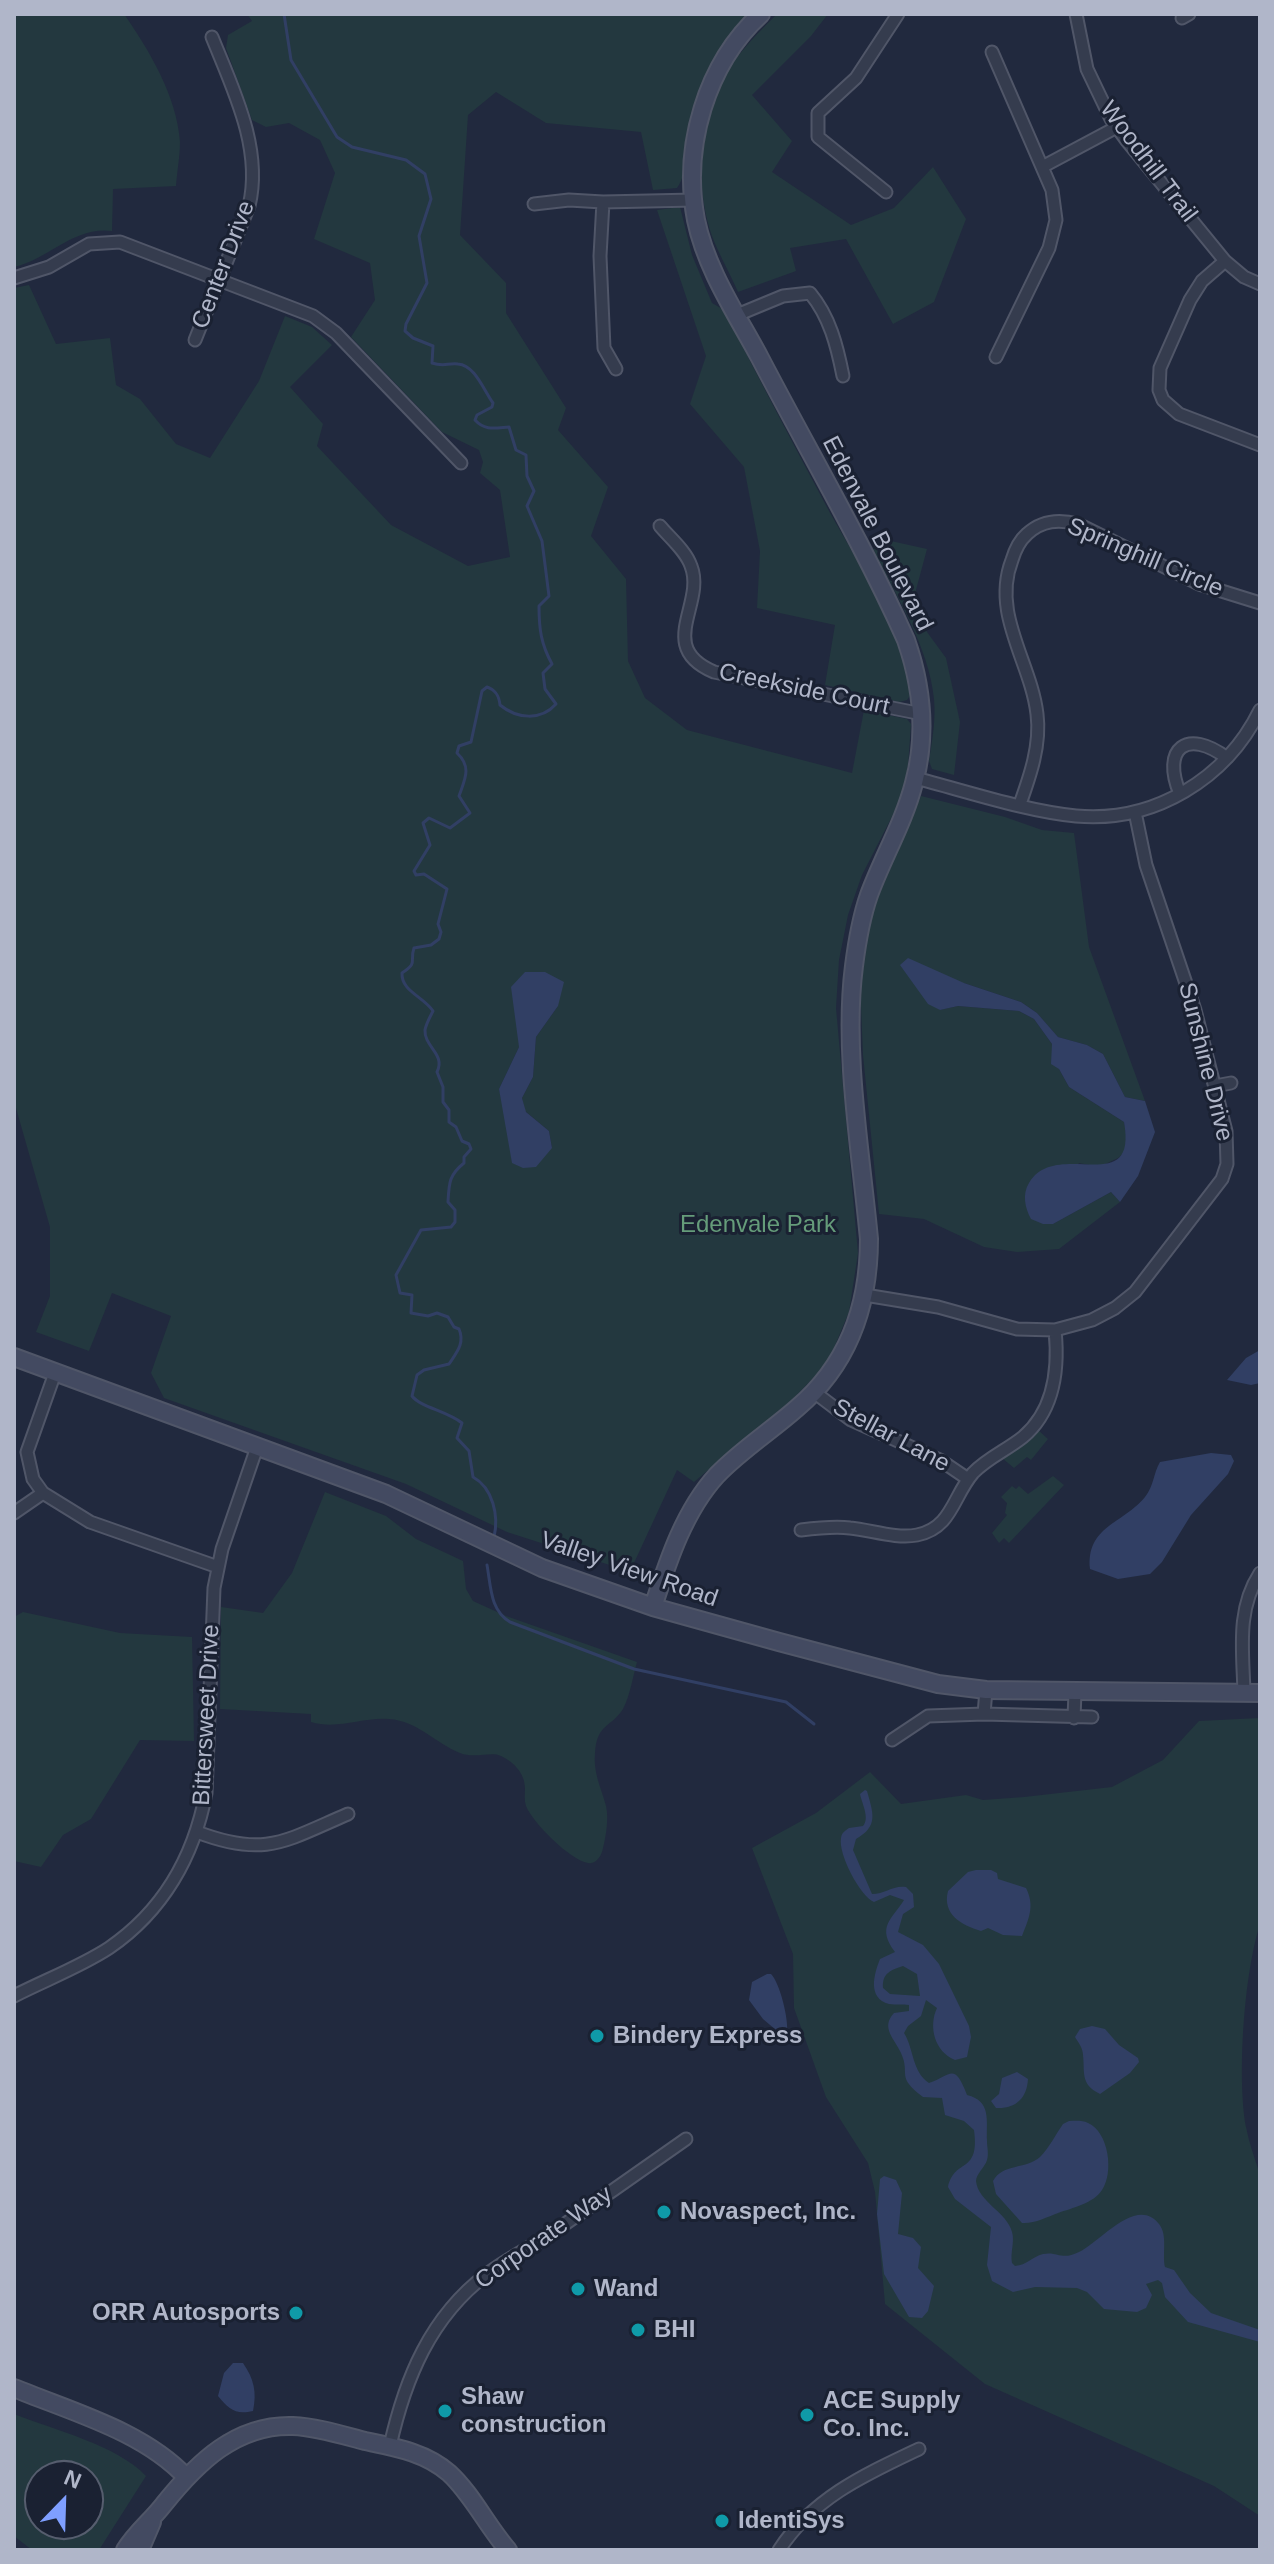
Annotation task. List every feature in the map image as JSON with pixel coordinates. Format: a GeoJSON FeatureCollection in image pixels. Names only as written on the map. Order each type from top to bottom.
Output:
{"type":"FeatureCollection","features":[{"type":"Feature","properties":{"kind":"street","name":"Edenvale Boulevard"},"geometry":{"type":"LineString","coordinates":[[653,1607],[682,1531],[701,1494],[733,1460],[814,1392],[847,1346],[865,1295],[869,1239],[851,1042],[854,969],[859,932],[869,897],[905,812],[920,753],[922,714],[914,664],[896,618],[705,250],[694,200],[693,159],[705,99],[734,46],[761,14]]}},
{"type":"Feature","properties":{"kind":"street"},"geometry":{"type":"LineString","coordinates":[[886,192],[818,137],[818,113],[856,78],[898,14]]}},
{"type":"Feature","properties":{"kind":"street","name":"Woodhill Trail"},"geometry":{"type":"LineString","coordinates":[[1076,14],[1087,69],[1117,127],[1225,261],[1244,277],[1260,284]]}},
{"type":"Feature","properties":{"kind":"street","name":"Center Drive"},"geometry":{"type":"LineString","coordinates":[[195,340],[253,190],[249,143],[243,119],[212,37]]}},
{"type":"Feature","properties":{"kind":"street"},"geometry":{"type":"LineString","coordinates":[[992,52],[1056,205],[1054,234],[996,357]]}},
{"type":"Feature","properties":{"kind":"street"},"geometry":{"type":"LineString","coordinates":[[1042,167],[1117,127]]}},
{"type":"Feature","properties":{"kind":"street"},"geometry":{"type":"LineString","coordinates":[[534,204],[569,200],[694,200]]}},
{"type":"Feature","properties":{"kind":"street"},"geometry":{"type":"LineString","coordinates":[[603,202],[600,256],[604,348],[616,369]]}},
{"type":"Feature","properties":{"kind":"street"},"geometry":{"type":"LineString","coordinates":[[14,278],[49,267],[89,244],[103,241],[132,244],[220,279],[325,323],[461,463]]}},
{"type":"Feature","properties":{"kind":"street"},"geometry":{"type":"LineString","coordinates":[[1225,261],[1202,281],[1190,300],[1160,368],[1159,390],[1163,400],[1179,414],[1260,445]]}},
{"type":"Feature","properties":{"kind":"street"},"geometry":{"type":"LineString","coordinates":[[737,315],[783,296],[810,293],[820,304],[829,324],[843,376]]}},
{"type":"Feature","properties":{"kind":"street","name":"Springhill Circle"},"geometry":{"type":"LineString","coordinates":[[1020,804],[1034,758],[1038,718],[1034,692],[1011,630],[1006,589],[1009,568],[1024,536],[1050,521],[1064,520],[1199,584],[1260,603]]}},
{"type":"Feature","properties":{"kind":"street","name":"Creekside Court"},"geometry":{"type":"LineString","coordinates":[[660,526],[691,565],[693,577],[684,640],[694,660],[703,667],[922,714]]}},
{"type":"Feature","properties":{"kind":"street"},"geometry":{"type":"LineString","coordinates":[[915,778],[1076,816],[1135,812],[1163,803],[1214,772],[1252,727],[1260,710]]}},
{"type":"Feature","properties":{"kind":"street"},"geometry":{"type":"LineString","coordinates":[[1180,794],[1173,779],[1173,763],[1179,750],[1189,743],[1201,743],[1227,758]]}},
{"type":"Feature","properties":{"kind":"street","name":"Sunshine Drive"},"geometry":{"type":"LineString","coordinates":[[865,1295],[938,1307],[1017,1329],[1055,1330],[1092,1320],[1115,1308],[1135,1292],[1213,1193],[1227,1164],[1228,1147],[1195,1010],[1146,865],[1135,812]]}},
{"type":"Feature","properties":{"kind":"street"},"geometry":{"type":"LineString","coordinates":[[1215,1086],[1231,1083]]}},
{"type":"Feature","properties":{"kind":"street"},"geometry":{"type":"LineString","coordinates":[[801,1530],[848,1527],[916,1535],[940,1525],[949,1515],[968,1479],[1025,1436],[1038,1421],[1054,1386],[1057,1367],[1055,1330]]}},
{"type":"Feature","properties":{"kind":"street","name":"Valley View Road"},"geometry":{"type":"LineString","coordinates":[[14,1357],[386,1494],[542,1568],[653,1607],[938,1684],[986,1690],[1252,1693]]}},
{"type":"Feature","properties":{"kind":"street"},"geometry":{"type":"LineString","coordinates":[[55,1373],[27,1452],[33,1479],[43,1493],[90,1522],[218,1567]]}},
{"type":"Feature","properties":{"kind":"street","name":"Stellar Lane"},"geometry":{"type":"LineString","coordinates":[[814,1392],[851,1420],[940,1460],[968,1479]]}},
{"type":"Feature","properties":{"kind":"street","name":"Bittersweet Drive"},"geometry":{"type":"LineString","coordinates":[[14,1996],[108,1948],[133,1929],[173,1881],[197,1832],[206,1793],[212,1627],[218,1567],[233,1512],[257,1447]]}},
{"type":"Feature","properties":{"kind":"street"},"geometry":{"type":"LineString","coordinates":[[14,1513],[43,1493]]}},
{"type":"Feature","properties":{"kind":"street"},"geometry":{"type":"LineString","coordinates":[[1252,1693],[1242,1628],[1252,1585],[1260,1573]]}},
{"type":"Feature","properties":{"kind":"street"},"geometry":{"type":"LineString","coordinates":[[984,1714],[986,1690]]}},
{"type":"Feature","properties":{"kind":"street"},"geometry":{"type":"LineString","coordinates":[[1074,1718],[1075,1692]]}},
{"type":"Feature","properties":{"kind":"street"},"geometry":{"type":"LineString","coordinates":[[892,1740],[928,1716],[1092,1717]]}},
{"type":"Feature","properties":{"kind":"street"},"geometry":{"type":"LineString","coordinates":[[197,1832],[227,1843],[259,1846],[292,1838],[348,1814]]}},
{"type":"Feature","properties":{"kind":"street","name":"Corporate Way"},"geometry":{"type":"LineString","coordinates":[[390,2446],[405,2388],[415,2364],[425,2343],[450,2308],[488,2273],[686,2139]]}},
{"type":"Feature","properties":{"kind":"street"},"geometry":{"type":"LineString","coordinates":[[14,2388],[139,2440],[171,2462],[186,2477]]}},
{"type":"Feature","properties":{"kind":"street"},"geometry":{"type":"LineString","coordinates":[[125,2550],[134,2534],[153,2518],[186,2477],[215,2451],[249,2432],[273,2427],[314,2429],[418,2455],[450,2475],[508,2550]]}},
{"type":"Feature","properties":{"kind":"street"},"geometry":{"type":"LineString","coordinates":[[779,2550],[796,2526],[818,2504],[842,2487],[919,2449]]}},
{"type":"Feature","properties":{"kind":"street"},"geometry":{"type":"LineString","coordinates":[[140,2550],[153,2518]]}},
{"type":"Feature","properties":{"kind":"green space"},"geometry":{"type":"Polygon","coordinates":[[[14,14],[124,14],[152,58],[168,91],[180,142],[176,186],[113,189],[112,231],[86,233],[14,267],[14,14]]]}},
{"type":"Feature","properties":{"kind":"green space","name":"Edenvale Park"},"geometry":{"type":"Polygon","coordinates":[[[247,14],[754,14],[723,54],[698,97],[684,171],[677,188],[653,190],[641,132],[546,123],[496,92],[468,115],[460,235],[506,283],[506,313],[566,408],[558,430],[608,487],[591,536],[626,579],[628,661],[645,698],[687,730],[852,773],[864,710],[907,719],[911,724],[902,797],[862,875],[848,915],[839,960],[836,1008],[858,1253],[849,1312],[831,1355],[792,1400],[694,1482],[677,1470],[634,1563],[619,1568],[507,1532],[406,1484],[164,1398],[151,1373],[171,1316],[112,1293],[89,1351],[36,1332],[50,1296],[50,1227],[14,1101],[14,288],[29,285],[56,344],[110,338],[116,385],[140,399],[176,444],[210,458],[259,381],[285,316],[312,327],[332,345],[290,387],[323,424],[317,446],[391,525],[468,566],[510,557],[500,490],[480,473],[483,462],[479,450],[442,432],[351,337],[375,300],[370,263],[314,239],[335,173],[320,140],[289,123],[266,127],[252,120],[226,48],[228,35],[252,21],[247,14]],[[558,1006],[519,1047],[499,1089],[505,1114],[552,1148],[549,1131],[525,1111],[522,1098],[533,1077],[536,1037],[558,1006]]]}},
{"type":"Feature","properties":{"kind":"green space"},"geometry":{"type":"Polygon","coordinates":[[[777,14],[828,14],[811,36],[752,95],[792,141],[772,172],[851,225],[894,208],[933,167],[966,219],[934,302],[893,324],[846,239],[790,248],[796,271],[738,292],[712,236],[704,205],[701,172],[709,108],[728,69],[777,14]]]}},
{"type":"Feature","properties":{"kind":"green space"},"geometry":{"type":"Polygon","coordinates":[[[680,207],[692,255],[712,303],[724,310],[891,623],[908,671],[912,693],[907,700],[899,702],[825,685],[835,625],[757,608],[760,551],[744,467],[690,404],[706,356],[657,210],[680,207]]]}},
{"type":"Feature","properties":{"kind":"green space"},"geometry":{"type":"Polygon","coordinates":[[[891,541],[927,549],[916,590],[927,632],[946,658],[960,722],[954,775],[932,769],[929,761],[934,699],[926,660],[873,549],[891,541]]]}},
{"type":"Feature","properties":{"kind":"green space"},"geometry":{"type":"Polygon","coordinates":[[[921,796],[1005,817],[1042,830],[1074,833],[1089,947],[1145,1101],[1125,1097],[1103,1054],[1087,1045],[1058,1037],[1037,1013],[1021,1002],[964,983],[939,1010],[958,1006],[1019,1011],[1034,1019],[1052,1044],[1059,1069],[1069,1087],[1124,1122],[1128,1142],[1125,1152],[1099,1167],[1079,1163],[1053,1224],[1111,1192],[1120,1202],[1059,1249],[1017,1252],[984,1247],[924,1219],[879,1214],[863,1055],[860,983],[864,941],[879,895],[921,796]]]}},
{"type":"Feature","properties":{"kind":"green space"},"geometry":{"type":"Polygon","coordinates":[[[1038,1430],[1048,1439],[1031,1460],[1027,1457],[1014,1468],[1002,1458],[1024,1443],[1038,1430]]]}},
{"type":"Feature","properties":{"kind":"green space"},"geometry":{"type":"Polygon","coordinates":[[[1053,1476],[1064,1485],[1009,1543],[1004,1538],[999,1543],[992,1533],[1007,1515],[1007,1503],[1001,1497],[1012,1486],[1016,1489],[1019,1486],[1028,1494],[1053,1476]]]}},
{"type":"Feature","properties":{"kind":"green space"},"geometry":{"type":"Polygon","coordinates":[[[325,1492],[386,1516],[416,1539],[463,1561],[466,1589],[473,1601],[506,1616],[637,1662],[623,1709],[602,1731],[596,1743],[595,1767],[607,1816],[602,1851],[596,1861],[580,1860],[544,1831],[526,1806],[525,1783],[521,1773],[501,1756],[460,1753],[418,1728],[389,1719],[321,1724],[311,1722],[311,1714],[220,1709],[221,1607],[263,1613],[292,1573],[325,1492]]]}},
{"type":"Feature","properties":{"kind":"green space"},"geometry":{"type":"Polygon","coordinates":[[[23,1612],[120,1633],[192,1637],[194,1741],[140,1740],[91,1819],[63,1835],[41,1867],[14,1861],[14,1617],[23,1612]]]}},
{"type":"Feature","properties":{"kind":"green space"},"geometry":{"type":"Polygon","coordinates":[[[1260,1718],[1260,1924],[1246,1997],[1242,2081],[1246,2127],[1260,2175],[1260,2516],[1214,2486],[985,2384],[885,2304],[875,2192],[868,2163],[826,2097],[794,2008],[793,1954],[752,1848],[816,1813],[870,1772],[901,1804],[966,1795],[983,1800],[1112,1787],[1163,1760],[1199,1721],[1260,1718]]]}},
{"type":"Feature","properties":{"kind":"green space"},"geometry":{"type":"Polygon","coordinates":[[[14,2414],[102,2447],[119,2455],[146,2476],[99,2550],[32,2550],[14,2536],[14,2414]]]}},
{"type":"Feature","properties":{"kind":"water"},"geometry":{"type":"Polygon","coordinates":[[[908,958],[964,983],[1021,1002],[1037,1013],[1058,1037],[1087,1045],[1103,1054],[1125,1097],[1145,1101],[1155,1132],[1138,1176],[1120,1202],[1111,1192],[1053,1224],[1031,1219],[1025,1201],[1026,1192],[1029,1183],[1041,1170],[1057,1165],[1107,1163],[1119,1158],[1125,1145],[1124,1122],[1069,1087],[1059,1069],[1051,1064],[1052,1044],[1034,1019],[1019,1011],[958,1006],[940,1010],[928,1004],[900,965],[908,958]]]}},
{"type":"Feature","properties":{"kind":"water"},"geometry":{"type":"Polygon","coordinates":[[[525,972],[545,972],[564,982],[558,1006],[536,1037],[533,1077],[522,1098],[526,1112],[549,1131],[552,1148],[536,1167],[523,1168],[512,1163],[499,1089],[519,1047],[511,987],[525,972]]]}},
{"type":"Feature","properties":{"kind":"water"},"geometry":{"type":"Polygon","coordinates":[[[1260,1350],[1260,1383],[1251,1385],[1227,1380],[1246,1358],[1260,1350]]]}},
{"type":"Feature","properties":{"kind":"water"},"geometry":{"type":"Polygon","coordinates":[[[1211,1453],[1231,1455],[1234,1461],[1228,1474],[1191,1515],[1162,1562],[1150,1574],[1118,1579],[1090,1569],[1094,1543],[1100,1534],[1145,1497],[1160,1462],[1211,1453]]]}},
{"type":"Feature","properties":{"kind":"water"},"geometry":{"type":"Polygon","coordinates":[[[867,1791],[872,1818],[868,1829],[856,1839],[853,1850],[872,1894],[906,1887],[913,1894],[914,1907],[903,1914],[898,1932],[923,1945],[939,1964],[969,2026],[971,2037],[967,2057],[955,2060],[938,2045],[933,2031],[937,2008],[926,2000],[921,2016],[904,2033],[923,2078],[929,2083],[955,2074],[967,2095],[984,2107],[988,2155],[976,2181],[982,2195],[1009,2225],[1013,2236],[1012,2263],[1019,2265],[1043,2254],[1073,2255],[1130,2217],[1150,2216],[1162,2228],[1165,2267],[1174,2270],[1190,2293],[1211,2313],[1260,2330],[1260,2342],[1188,2322],[1165,2297],[1162,2283],[1158,2280],[1146,2284],[1152,2295],[1146,2308],[1137,2312],[1104,2309],[1087,2292],[1077,2288],[1035,2287],[1013,2292],[992,2281],[987,2265],[991,2227],[955,2199],[948,2187],[951,2178],[973,2154],[974,2130],[964,2121],[945,2115],[942,2098],[923,2097],[906,2080],[904,2060],[888,2024],[894,2013],[909,2011],[909,2005],[889,2004],[877,1997],[875,1991],[874,1978],[880,1959],[895,1952],[886,1930],[904,1900],[890,1895],[874,1902],[863,1892],[846,1864],[841,1845],[842,1834],[849,1828],[863,1826],[866,1819],[860,1794],[867,1791]],[[903,1966],[895,1969],[886,1976],[883,1988],[890,1994],[920,1996],[917,1974],[903,1966]]]}},
{"type":"Feature","properties":{"kind":"water"},"geometry":{"type":"Polygon","coordinates":[[[991,1870],[997,1873],[998,1879],[1026,1888],[1031,1906],[1022,1936],[1003,1935],[988,1928],[981,1931],[960,1922],[951,1912],[948,1891],[968,1872],[991,1870]]]}},
{"type":"Feature","properties":{"kind":"water"},"geometry":{"type":"Polygon","coordinates":[[[771,1974],[778,1985],[783,2002],[787,2033],[783,2036],[763,2019],[749,2000],[752,1982],[771,1974]]]}},
{"type":"Feature","properties":{"kind":"water"},"geometry":{"type":"Polygon","coordinates":[[[1092,2026],[1105,2029],[1139,2062],[1130,2073],[1100,2094],[1086,2082],[1082,2050],[1075,2037],[1080,2029],[1092,2026]]]}},
{"type":"Feature","properties":{"kind":"water"},"geometry":{"type":"Polygon","coordinates":[[[1017,2072],[1028,2079],[1023,2097],[1009,2107],[996,2108],[991,2101],[999,2094],[1002,2078],[1017,2072]]]}},
{"type":"Feature","properties":{"kind":"water"},"geometry":{"type":"Polygon","coordinates":[[[1069,2121],[1088,2123],[1101,2135],[1107,2154],[1106,2183],[1098,2195],[1088,2202],[1040,2220],[1022,2223],[996,2194],[993,2181],[1002,2171],[1028,2164],[1040,2157],[1063,2124],[1069,2121]]]}},
{"type":"Feature","properties":{"kind":"water"},"geometry":{"type":"Polygon","coordinates":[[[884,2176],[896,2180],[902,2193],[898,2234],[913,2238],[921,2247],[918,2268],[934,2286],[928,2311],[922,2318],[909,2317],[884,2274],[877,2214],[880,2179],[884,2176]]]}},
{"type":"Feature","properties":{"kind":"water"},"geometry":{"type":"Polygon","coordinates":[[[233,2363],[243,2363],[250,2375],[255,2398],[253,2411],[233,2410],[218,2396],[224,2373],[233,2363]]]}},
{"type":"Feature","properties":{"kind":"waterway"},"geometry":{"type":"LineString","coordinates":[[284,14],[291,60],[337,137],[352,147],[406,160],[425,174],[431,199],[419,236],[427,283],[405,331],[433,346],[432,363],[464,365],[478,379],[493,403],[475,420],[486,427],[509,427],[516,450],[526,455],[527,476],[534,491],[527,506],[542,541],[549,596],[539,606],[539,622],[552,664],[543,673],[545,689],[556,704],[543,713],[521,715],[500,705],[493,690],[487,687],[482,691],[471,742],[459,746],[457,753],[466,768],[459,796],[470,813],[450,828],[429,818],[423,823],[430,845],[414,871],[416,875],[424,874],[447,889],[438,924],[441,932],[439,939],[431,945],[414,948],[412,964],[402,973],[405,985],[433,1011],[426,1036],[439,1060],[437,1072],[443,1087],[443,1102],[449,1110],[449,1122],[471,1149],[450,1184],[448,1202],[455,1210],[455,1222],[451,1227],[421,1230],[396,1275],[400,1293],[412,1295],[411,1313],[428,1316],[437,1313],[448,1317],[461,1334],[459,1347],[449,1364],[424,1370],[417,1375],[412,1396],[462,1423],[457,1438],[469,1451],[473,1477],[485,1488],[493,1503],[496,1520],[494,1537]]}},
{"type":"Feature","properties":{"kind":"waterway"},"geometry":{"type":"LineString","coordinates":[[487,1565],[495,1604],[510,1622],[634,1669],[786,1702],[814,1724]]}},
{"type":"Feature","properties":{"kind":"place","name":"Bindery Express"},"geometry":{"type":"Point","coordinates":[597,2036]}},
{"type":"Feature","properties":{"kind":"place","name":"Novaspect, Inc."},"geometry":{"type":"Point","coordinates":[664,2212]}},
{"type":"Feature","properties":{"kind":"place","name":"Wand"},"geometry":{"type":"Point","coordinates":[578,2289]}},
{"type":"Feature","properties":{"kind":"place","name":"ORR Autosports"},"geometry":{"type":"Point","coordinates":[296,2313]}},
{"type":"Feature","properties":{"kind":"place","name":"BHI"},"geometry":{"type":"Point","coordinates":[638,2330]}},
{"type":"Feature","properties":{"kind":"place","name":"Shaw construction"},"geometry":{"type":"Point","coordinates":[445,2411]}},
{"type":"Feature","properties":{"kind":"place","name":"ACE Supply Co. Inc."},"geometry":{"type":"Point","coordinates":[807,2415]}},
{"type":"Feature","properties":{"kind":"place","name":"IdentiSys"},"geometry":{"type":"Point","coordinates":[722,2521]}}]}
